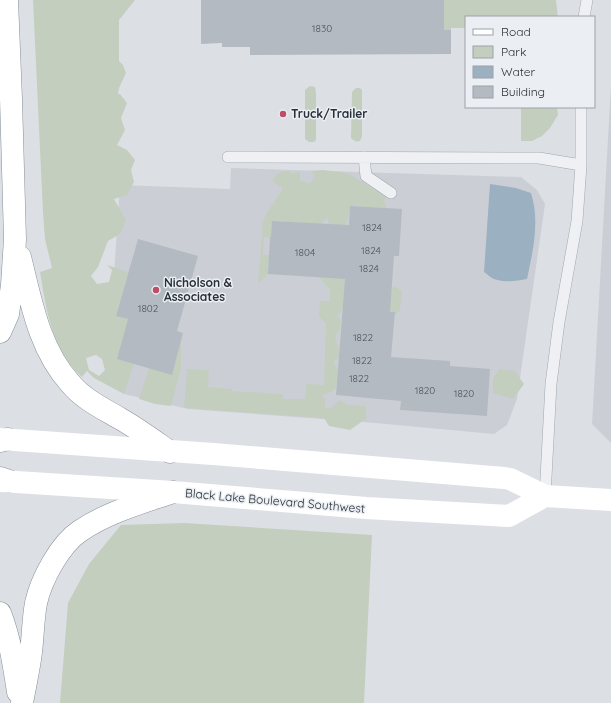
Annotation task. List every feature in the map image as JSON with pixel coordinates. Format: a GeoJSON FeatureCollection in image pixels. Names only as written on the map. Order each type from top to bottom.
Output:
{"type":"FeatureCollection","features":[{"type":"Feature","properties":{"kind":"main road"},"geometry":{"type":"LineString","coordinates":[[0,332],[8,314],[12,285],[15,239],[7,0]]}},
{"type":"Feature","properties":{"kind":"main road"},"geometry":{"type":"LineString","coordinates":[[15,239],[36,321],[49,353],[60,371],[70,384],[85,398],[120,418],[170,452]]}},
{"type":"Feature","properties":{"kind":"main road"},"geometry":{"type":"LineString","coordinates":[[3,440],[213,454],[504,478],[510,479],[545,496],[611,500]]}},
{"type":"Feature","properties":{"kind":"main road","name":"Black Lake Boulevard Southwest"},"geometry":{"type":"LineString","coordinates":[[3,480],[366,508],[509,516],[545,496]]}},
{"type":"Feature","properties":{"kind":"main road"},"geometry":{"type":"LineString","coordinates":[[21,703],[31,651],[36,603],[43,581],[51,565],[63,547],[78,532],[102,518],[173,492]]}},
{"type":"Feature","properties":{"kind":"main road"},"geometry":{"type":"LineString","coordinates":[[0,613],[6,629],[13,658],[21,703]]}},
{"type":"Feature","properties":{"kind":"lane"},"geometry":{"type":"LineString","coordinates":[[584,16],[587,0]]}},
{"type":"Feature","properties":{"kind":"lane"},"geometry":{"type":"LineString","coordinates":[[545,496],[551,384],[559,322],[577,220],[581,165],[581,108]]}},
{"type":"Feature","properties":{"kind":"lane"},"geometry":{"type":"LineString","coordinates":[[228,157],[539,158],[581,165]]}},
{"type":"Feature","properties":{"kind":"lane"},"geometry":{"type":"LineString","coordinates":[[364,157],[366,176],[391,193]]}},
{"type":"Feature","properties":{"kind":"shaded area"},"geometry":{"type":"Polygon","coordinates":[[[611,85],[611,443],[592,424],[611,85]]]}},
{"type":"Feature","properties":{"kind":"shaded area"},"geometry":{"type":"Polygon","coordinates":[[[231,168],[521,177],[537,190],[545,204],[517,399],[507,425],[494,434],[375,423],[188,409],[124,394],[107,379],[120,185],[230,189],[231,168]]]}},
{"type":"Feature","properties":{"kind":"green space"},"geometry":{"type":"Polygon","coordinates":[[[33,0],[135,0],[119,20],[119,61],[123,65],[126,73],[119,88],[118,94],[120,94],[127,103],[121,118],[125,130],[117,145],[127,150],[135,160],[131,170],[134,182],[127,195],[114,199],[126,220],[120,234],[108,241],[98,267],[91,276],[97,284],[109,282],[112,270],[107,265],[128,272],[116,315],[128,319],[134,364],[124,394],[94,378],[87,371],[82,377],[69,363],[57,342],[49,319],[40,272],[52,268],[45,239],[33,0]],[[96,355],[86,358],[89,370],[99,376],[105,370],[102,359],[96,355]]]}},
{"type":"Feature","properties":{"kind":"green space"},"geometry":{"type":"Polygon","coordinates":[[[444,0],[556,0],[558,16],[465,16],[465,28],[451,28],[451,30],[444,30],[444,0]]]}},
{"type":"Feature","properties":{"kind":"green space"},"geometry":{"type":"Polygon","coordinates":[[[310,86],[315,87],[316,93],[316,140],[314,142],[309,142],[305,139],[305,90],[310,86]]]}},
{"type":"Feature","properties":{"kind":"green space"},"geometry":{"type":"Polygon","coordinates":[[[356,88],[360,88],[362,90],[362,136],[360,141],[354,141],[351,138],[352,92],[356,88]]]}},
{"type":"Feature","properties":{"kind":"green space"},"geometry":{"type":"Polygon","coordinates":[[[521,108],[557,108],[558,115],[550,128],[542,136],[532,141],[521,141],[521,108]]]}},
{"type":"Feature","properties":{"kind":"green space"},"geometry":{"type":"Polygon","coordinates":[[[323,170],[342,172],[351,175],[386,197],[384,200],[386,208],[350,206],[347,222],[344,227],[349,230],[344,292],[391,296],[392,288],[396,286],[402,292],[400,310],[394,316],[394,312],[342,308],[342,312],[337,315],[341,320],[340,330],[335,335],[339,347],[339,358],[334,361],[334,364],[338,368],[336,388],[321,396],[325,399],[325,407],[330,409],[340,400],[347,405],[365,406],[367,418],[350,430],[329,426],[324,418],[184,408],[187,369],[209,370],[208,387],[232,389],[232,391],[283,394],[283,399],[305,399],[306,384],[324,385],[326,323],[319,317],[320,301],[330,301],[330,290],[319,277],[331,230],[327,218],[320,224],[272,221],[271,237],[264,237],[263,255],[269,255],[268,274],[258,284],[263,222],[265,216],[283,188],[272,181],[279,173],[290,171],[290,173],[300,172],[300,180],[310,184],[315,176],[311,171],[323,170]]]}},
{"type":"Feature","properties":{"kind":"green space"},"geometry":{"type":"Polygon","coordinates":[[[181,340],[181,369],[171,406],[155,404],[139,399],[149,368],[172,374],[181,340]]]}},
{"type":"Feature","properties":{"kind":"green space"},"geometry":{"type":"Polygon","coordinates":[[[499,369],[515,371],[524,384],[513,399],[493,393],[493,379],[499,369]]]}},
{"type":"Feature","properties":{"kind":"green space"},"geometry":{"type":"Polygon","coordinates":[[[184,523],[372,535],[364,703],[60,703],[68,603],[89,564],[121,525],[184,523]]]}},
{"type":"Feature","properties":{"kind":"water"},"geometry":{"type":"Polygon","coordinates":[[[490,184],[516,188],[531,193],[535,214],[535,236],[527,279],[502,281],[493,278],[484,272],[490,184]]]}},
{"type":"Feature","properties":{"kind":"building"},"geometry":{"type":"Polygon","coordinates":[[[201,0],[444,0],[444,30],[451,30],[451,54],[250,55],[250,47],[222,47],[222,43],[201,44],[201,0]]]}},
{"type":"Feature","properties":{"kind":"building"},"geometry":{"type":"Polygon","coordinates":[[[350,206],[402,209],[399,256],[394,256],[390,312],[395,312],[391,357],[450,361],[450,366],[490,369],[487,416],[400,410],[401,401],[336,395],[345,279],[268,274],[270,237],[272,221],[349,225],[350,206]]]}},
{"type":"Feature","properties":{"kind":"building"},"geometry":{"type":"Polygon","coordinates":[[[138,239],[198,256],[177,331],[183,333],[172,375],[117,359],[128,319],[116,316],[138,239]]]}},
{"type":"Feature","properties":{"kind":"place","name":"Truck/Trailer"},"geometry":{"type":"Point","coordinates":[283,114]}},
{"type":"Feature","properties":{"kind":"place","name":"Nicholson & Associates"},"geometry":{"type":"Point","coordinates":[156,290]}}]}
